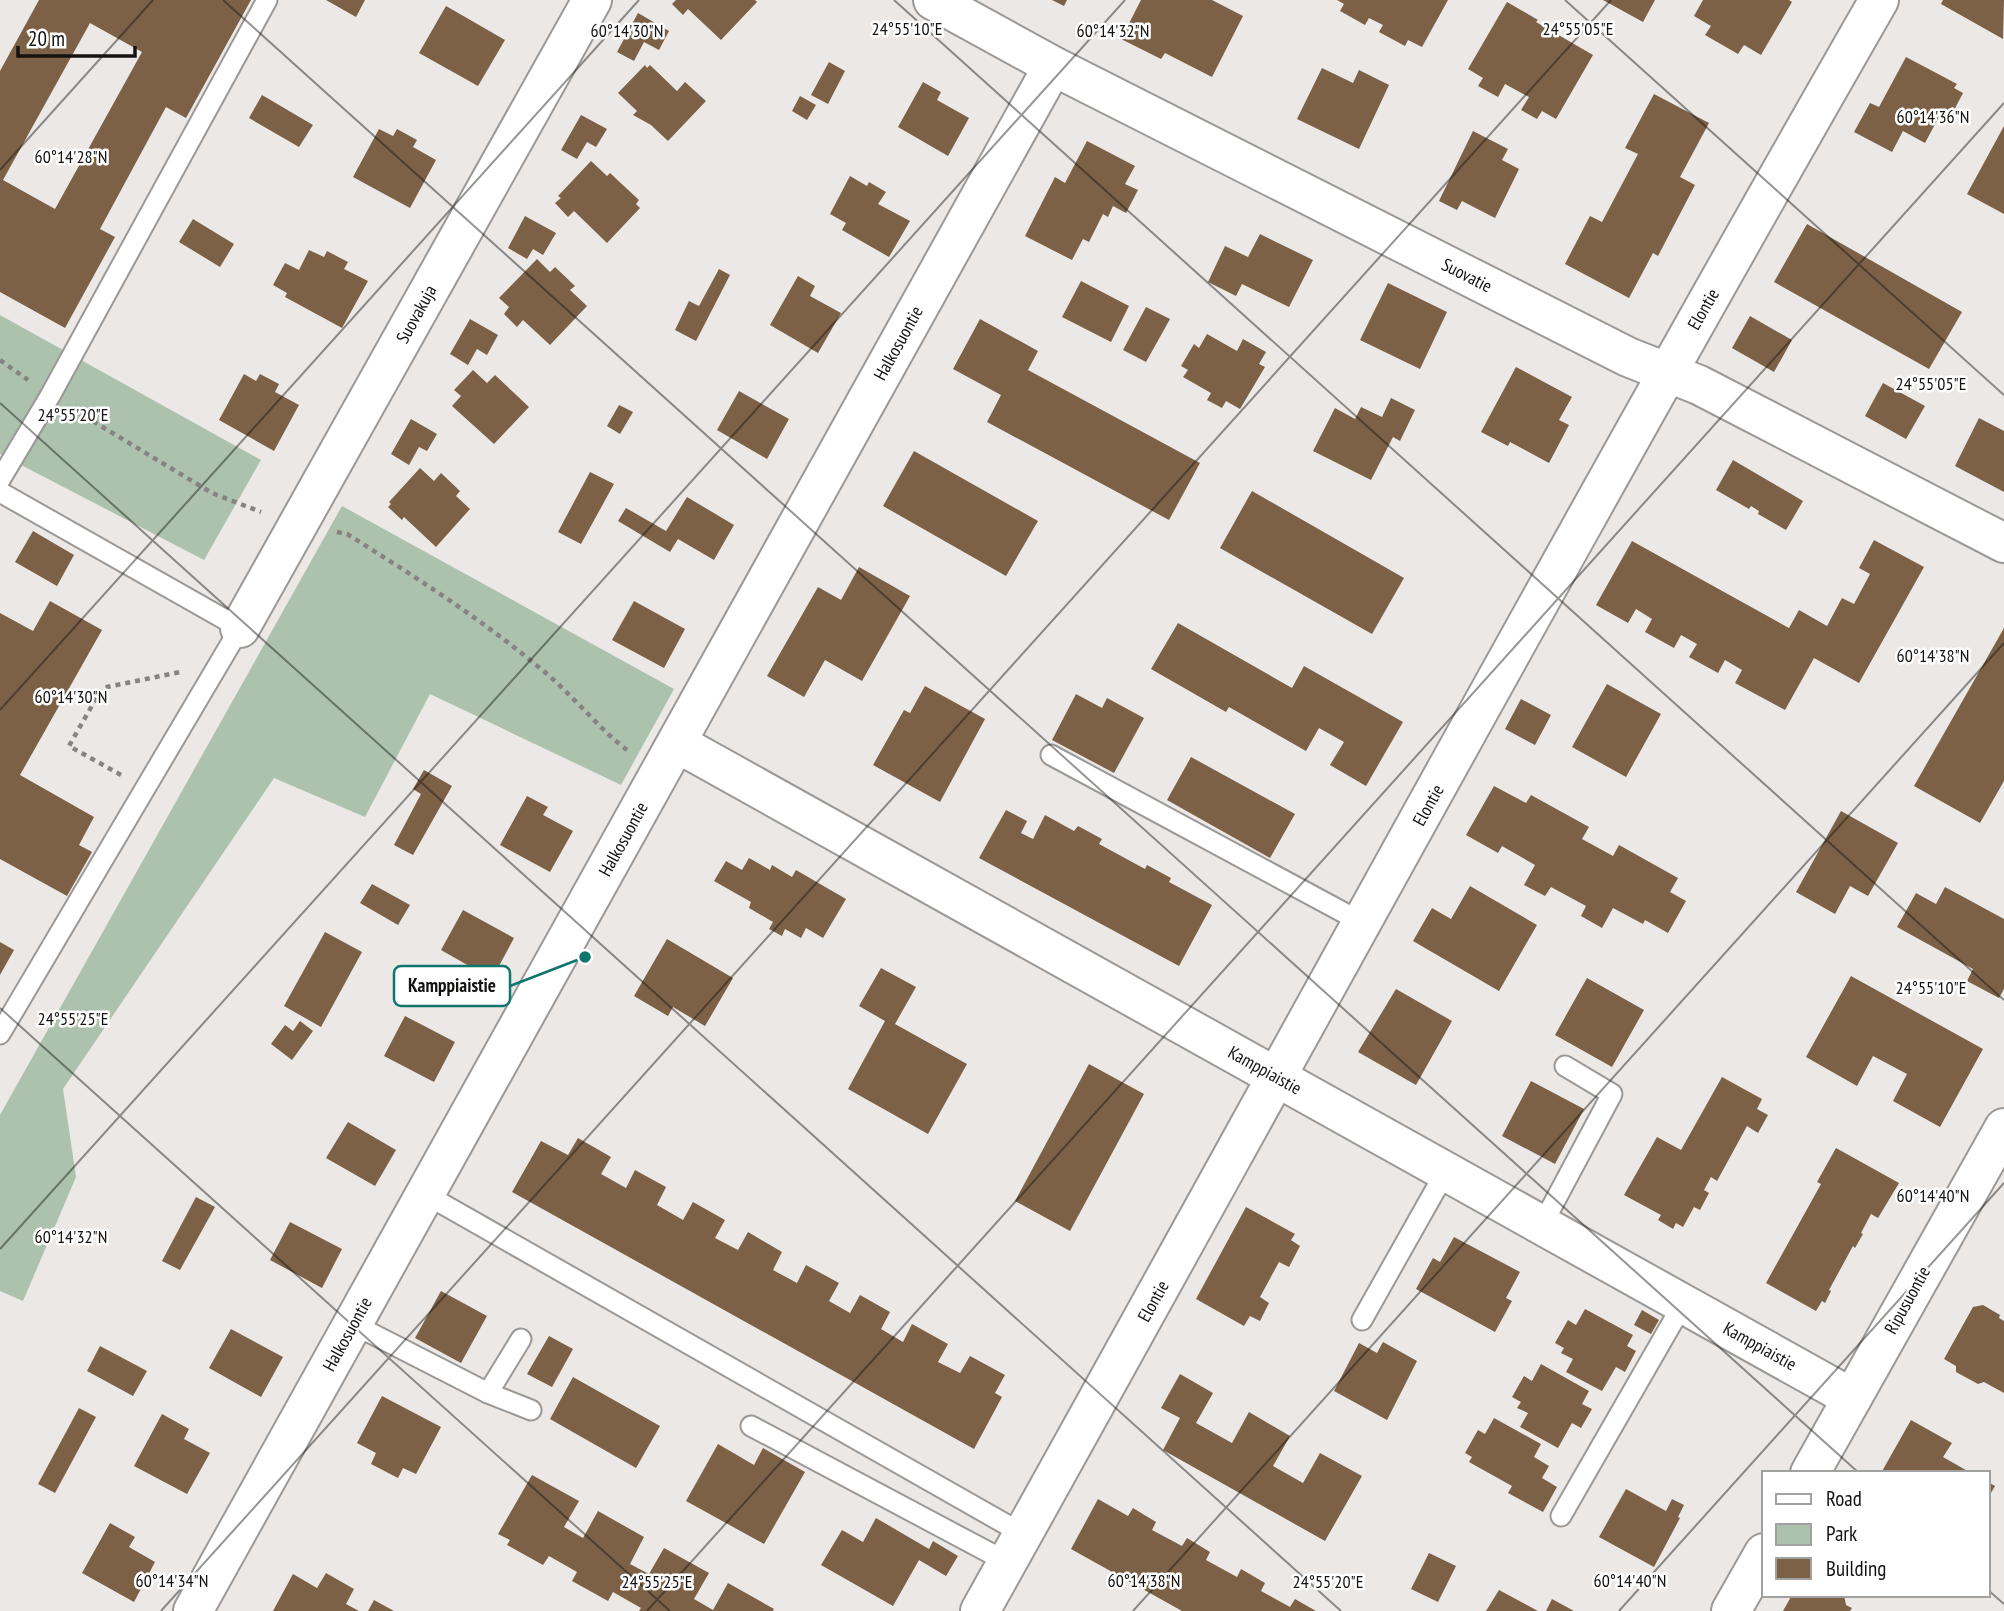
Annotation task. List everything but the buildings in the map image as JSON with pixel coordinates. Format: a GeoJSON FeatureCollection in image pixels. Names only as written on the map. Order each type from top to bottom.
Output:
{"type":"FeatureCollection","features":[{"type":"Feature","properties":{"kind":"street","name":"Suovakuja"},"geometry":{"type":"LineString","coordinates":[[240,628],[592,0]]}},
{"type":"Feature","properties":{"kind":"street","name":"Suovatie"},"geometry":{"type":"LineString","coordinates":[[933,0],[1052,66],[1628,357],[1699,386],[2004,543]]}},
{"type":"Feature","properties":{"kind":"street","name":"Elontie"},"geometry":{"type":"LineString","coordinates":[[980,1611],[1278,1078],[1666,372],[1879,0]]}},
{"type":"Feature","properties":{"kind":"street","name":"Halkosuontie"},"geometry":{"type":"LineString","coordinates":[[193,1611],[1052,66]]}},
{"type":"Feature","properties":{"kind":"street","name":"Kamppiaistie"},"geometry":{"type":"LineString","coordinates":[[668,758],[1278,1078],[1852,1398]]}},
{"type":"Feature","properties":{"kind":"street","name":"Ripusuontie"},"geometry":{"type":"LineString","coordinates":[[1811,1471],[2004,1128]]}},
{"type":"Feature","properties":{"kind":"street"},"geometry":{"type":"LineString","coordinates":[[1731,1611],[1762,1557]]}},
{"type":"Feature","properties":{"kind":"lane"},"geometry":{"type":"LineString","coordinates":[[0,480],[50,396],[267,0]]}},
{"type":"Feature","properties":{"kind":"lane"},"geometry":{"type":"LineString","coordinates":[[0,492],[240,628],[0,1034]]}},
{"type":"Feature","properties":{"kind":"lane"},"geometry":{"type":"LineString","coordinates":[[1051,755],[1363,923]]}},
{"type":"Feature","properties":{"kind":"lane"},"geometry":{"type":"LineString","coordinates":[[1542,1225],[1612,1094],[1565,1066]]}},
{"type":"Feature","properties":{"kind":"lane"},"geometry":{"type":"LineString","coordinates":[[1362,1320],[1446,1171]]}},
{"type":"Feature","properties":{"kind":"lane"},"geometry":{"type":"LineString","coordinates":[[425,1194],[1015,1548]]}},
{"type":"Feature","properties":{"kind":"lane"},"geometry":{"type":"LineString","coordinates":[[1561,1516],[1684,1304]]}},
{"type":"Feature","properties":{"kind":"lane"},"geometry":{"type":"LineString","coordinates":[[353,1324],[488,1393],[531,1410]]}},
{"type":"Feature","properties":{"kind":"lane"},"geometry":{"type":"LineString","coordinates":[[488,1393],[521,1339]]}},
{"type":"Feature","properties":{"kind":"lane"},"geometry":{"type":"LineString","coordinates":[[751,1426],[1015,1548]]}},
{"type":"Feature","properties":{"kind":"path"},"geometry":{"type":"LineString","coordinates":[[0,360],[50,396],[212,493],[297,527],[347,534],[463,608],[544,671],[608,735],[668,758]]}},
{"type":"Feature","properties":{"kind":"path"},"geometry":{"type":"LineString","coordinates":[[145,788],[69,746],[102,688],[218,665]]}},
{"type":"Feature","properties":{"kind":"green space"},"geometry":{"type":"Polygon","coordinates":[[[0,315],[261,460],[204,560],[0,454],[0,315]]]}},
{"type":"Feature","properties":{"kind":"green space"},"geometry":{"type":"Polygon","coordinates":[[[342,506],[674,689],[621,785],[430,694],[365,817],[274,778],[63,1089],[76,1177],[23,1301],[0,1291],[0,1115],[342,506]]]}},
{"type":"Feature","properties":{"kind":"place","name":"Kamppiaistie"},"geometry":{"type":"Point","coordinates":[585,957]}}]}
